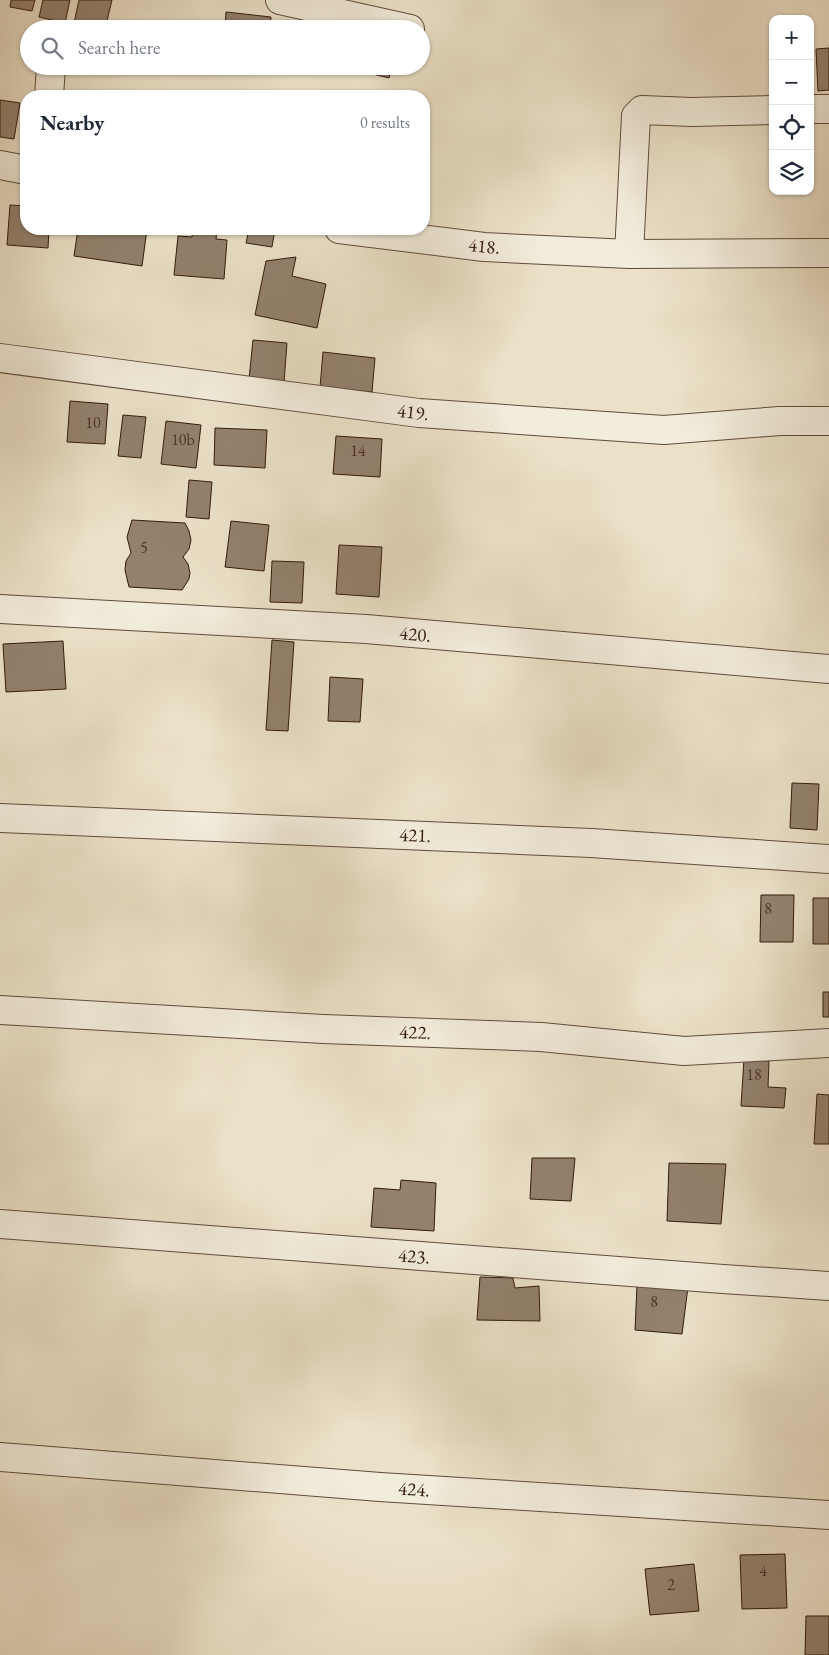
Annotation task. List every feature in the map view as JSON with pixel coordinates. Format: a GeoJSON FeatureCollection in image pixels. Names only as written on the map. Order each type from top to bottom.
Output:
{"type":"FeatureCollection","features":[{"type":"Feature","properties":{"kind":"street"},"geometry":{"type":"LineString","coordinates":[[280,0],[370,20]]}},
{"type":"Feature","properties":{"kind":"street"},"geometry":{"type":"LineString","coordinates":[[49,90],[50,75]]}},
{"type":"Feature","properties":{"kind":"street"},"geometry":{"type":"LineString","coordinates":[[814,109],[829,109]]}},
{"type":"Feature","properties":{"kind":"street"},"geometry":{"type":"LineString","coordinates":[[629,254],[636,116],[642,110],[692,112],[769,110]]}},
{"type":"Feature","properties":{"kind":"street"},"geometry":{"type":"LineString","coordinates":[[0,165],[20,169]]}},
{"type":"Feature","properties":{"kind":"street","name":"418."},"geometry":{"type":"LineString","coordinates":[[387,235],[484,247],[629,254],[829,253]]}},
{"type":"Feature","properties":{"kind":"street","name":"419."},"geometry":{"type":"LineString","coordinates":[[0,358],[438,414],[664,430],[780,421],[829,421]]}},
{"type":"Feature","properties":{"kind":"street","name":"420."},"geometry":{"type":"LineString","coordinates":[[0,609],[366,629],[829,670]]}},
{"type":"Feature","properties":{"kind":"street","name":"421."},"geometry":{"type":"LineString","coordinates":[[0,818],[591,842],[829,859]]}},
{"type":"Feature","properties":{"kind":"street","name":"422."},"geometry":{"type":"LineString","coordinates":[[0,1010],[322,1029],[541,1037],[684,1051],[829,1043]]}},
{"type":"Feature","properties":{"kind":"street","name":"423."},"geometry":{"type":"LineString","coordinates":[[0,1224],[829,1286]]}},
{"type":"Feature","properties":{"kind":"street","name":"424."},"geometry":{"type":"LineString","coordinates":[[0,1456],[380,1487],[829,1515]]}},
{"type":"Feature","properties":{"kind":"building"},"geometry":{"type":"Polygon","coordinates":[[[11,0],[35,0],[32,11],[10,7],[11,0]]]}},
{"type":"Feature","properties":{"kind":"building"},"geometry":{"type":"Polygon","coordinates":[[[43,0],[70,0],[66,20],[52,20],[39,17],[43,0]]]}},
{"type":"Feature","properties":{"kind":"building"},"geometry":{"type":"Polygon","coordinates":[[[79,0],[112,0],[107,20],[75,20],[79,0]]]}},
{"type":"Feature","properties":{"kind":"building"},"geometry":{"type":"Polygon","coordinates":[[[226,12],[271,17],[271,20],[226,20],[226,12]]]}},
{"type":"Feature","properties":{"kind":"building"},"geometry":{"type":"Polygon","coordinates":[[[829,48],[829,90],[818,91],[816,49],[829,48]]]}},
{"type":"Feature","properties":{"kind":"building"},"geometry":{"type":"Polygon","coordinates":[[[377,75],[390,75],[389,78],[377,75]]]}},
{"type":"Feature","properties":{"kind":"building"},"geometry":{"type":"Polygon","coordinates":[[[0,100],[20,103],[14,139],[0,137],[0,100]]]}},
{"type":"Feature","properties":{"kind":"building"},"geometry":{"type":"Polygon","coordinates":[[[10,205],[20,206],[20,235],[49,235],[48,248],[7,245],[10,205]]]}},
{"type":"Feature","properties":{"kind":"building"},"geometry":{"type":"Polygon","coordinates":[[[77,235],[146,235],[142,266],[74,256],[77,235]]]}},
{"type":"Feature","properties":{"kind":"building"},"geometry":{"type":"Polygon","coordinates":[[[192,235],[216,235],[216,239],[227,240],[224,279],[174,275],[178,236],[192,237],[192,235]]]}},
{"type":"Feature","properties":{"kind":"building"},"geometry":{"type":"Polygon","coordinates":[[[248,235],[274,235],[272,247],[246,243],[248,235]]]}},
{"type":"Feature","properties":{"kind":"building"},"geometry":{"type":"Polygon","coordinates":[[[296,257],[292,276],[326,284],[317,328],[255,315],[266,261],[296,257]]]}},
{"type":"Feature","properties":{"kind":"building"},"geometry":{"type":"Polygon","coordinates":[[[253,340],[287,343],[284,383],[249,379],[253,340]]]}},
{"type":"Feature","properties":{"kind":"building"},"geometry":{"type":"Polygon","coordinates":[[[323,352],[375,358],[372,392],[320,387],[323,352]]]}},
{"type":"Feature","properties":{"kind":"building"},"geometry":{"type":"Polygon","coordinates":[[[70,401],[108,404],[105,444],[67,442],[70,401]]]}},
{"type":"Feature","properties":{"kind":"building"},"geometry":{"type":"Polygon","coordinates":[[[123,415],[146,417],[141,458],[118,456],[123,415]]]}},
{"type":"Feature","properties":{"kind":"building"},"geometry":{"type":"Polygon","coordinates":[[[166,421],[201,425],[196,468],[161,464],[166,421]]]}},
{"type":"Feature","properties":{"kind":"building"},"geometry":{"type":"Polygon","coordinates":[[[215,428],[267,430],[265,468],[214,465],[215,428]]]}},
{"type":"Feature","properties":{"kind":"building"},"geometry":{"type":"Polygon","coordinates":[[[336,436],[382,439],[380,477],[333,474],[336,436]]]}},
{"type":"Feature","properties":{"kind":"building"},"geometry":{"type":"Polygon","coordinates":[[[189,480],[212,482],[209,519],[186,517],[189,480]]]}},
{"type":"Feature","properties":{"kind":"building"},"geometry":{"type":"Polygon","coordinates":[[[132,520],[185,523],[191,540],[189,549],[183,557],[188,564],[190,573],[189,579],[182,590],[129,587],[125,570],[126,561],[131,553],[127,537],[132,520]]]}},
{"type":"Feature","properties":{"kind":"building"},"geometry":{"type":"Polygon","coordinates":[[[231,521],[269,525],[264,571],[225,567],[231,521]]]}},
{"type":"Feature","properties":{"kind":"building"},"geometry":{"type":"Polygon","coordinates":[[[339,545],[382,547],[379,597],[336,594],[339,545]]]}},
{"type":"Feature","properties":{"kind":"building"},"geometry":{"type":"Polygon","coordinates":[[[272,561],[304,562],[302,603],[270,602],[272,561]]]}},
{"type":"Feature","properties":{"kind":"building"},"geometry":{"type":"Polygon","coordinates":[[[272,640],[294,642],[288,731],[266,730],[272,640]]]}},
{"type":"Feature","properties":{"kind":"building"},"geometry":{"type":"Polygon","coordinates":[[[63,641],[66,689],[6,692],[3,644],[63,641]]]}},
{"type":"Feature","properties":{"kind":"building"},"geometry":{"type":"Polygon","coordinates":[[[330,677],[363,679],[360,722],[328,721],[330,677]]]}},
{"type":"Feature","properties":{"kind":"building"},"geometry":{"type":"Polygon","coordinates":[[[792,783],[819,784],[817,830],[790,828],[792,783]]]}},
{"type":"Feature","properties":{"kind":"building"},"geometry":{"type":"Polygon","coordinates":[[[761,895],[794,895],[793,942],[760,942],[761,895]]]}},
{"type":"Feature","properties":{"kind":"building"},"geometry":{"type":"Polygon","coordinates":[[[813,898],[829,898],[829,944],[813,944],[813,898]]]}},
{"type":"Feature","properties":{"kind":"building"},"geometry":{"type":"Polygon","coordinates":[[[823,992],[829,992],[829,1017],[823,1017],[823,992]]]}},
{"type":"Feature","properties":{"kind":"building"},"geometry":{"type":"Polygon","coordinates":[[[744,1059],[769,1061],[768,1087],[786,1088],[784,1108],[741,1106],[744,1059]]]}},
{"type":"Feature","properties":{"kind":"building"},"geometry":{"type":"Polygon","coordinates":[[[817,1094],[829,1095],[829,1144],[814,1144],[817,1094]]]}},
{"type":"Feature","properties":{"kind":"building"},"geometry":{"type":"Polygon","coordinates":[[[532,1158],[575,1158],[571,1201],[530,1199],[532,1158]]]}},
{"type":"Feature","properties":{"kind":"building"},"geometry":{"type":"Polygon","coordinates":[[[669,1163],[726,1164],[721,1224],[667,1221],[669,1163]]]}},
{"type":"Feature","properties":{"kind":"building"},"geometry":{"type":"Polygon","coordinates":[[[401,1180],[436,1183],[434,1231],[371,1227],[374,1188],[400,1190],[401,1180]]]}},
{"type":"Feature","properties":{"kind":"building"},"geometry":{"type":"Polygon","coordinates":[[[480,1277],[513,1278],[515,1288],[539,1286],[540,1321],[477,1320],[480,1277]]]}},
{"type":"Feature","properties":{"kind":"building"},"geometry":{"type":"Polygon","coordinates":[[[637,1285],[688,1287],[682,1334],[635,1330],[637,1285]]]}},
{"type":"Feature","properties":{"kind":"building"},"geometry":{"type":"Polygon","coordinates":[[[785,1554],[787,1608],[742,1609],[740,1555],[785,1554]]]}},
{"type":"Feature","properties":{"kind":"building"},"geometry":{"type":"Polygon","coordinates":[[[694,1564],[699,1611],[650,1615],[645,1569],[694,1564]]]}},
{"type":"Feature","properties":{"kind":"building"},"geometry":{"type":"Polygon","coordinates":[[[806,1616],[829,1616],[829,1655],[805,1655],[806,1616]]]}}]}
